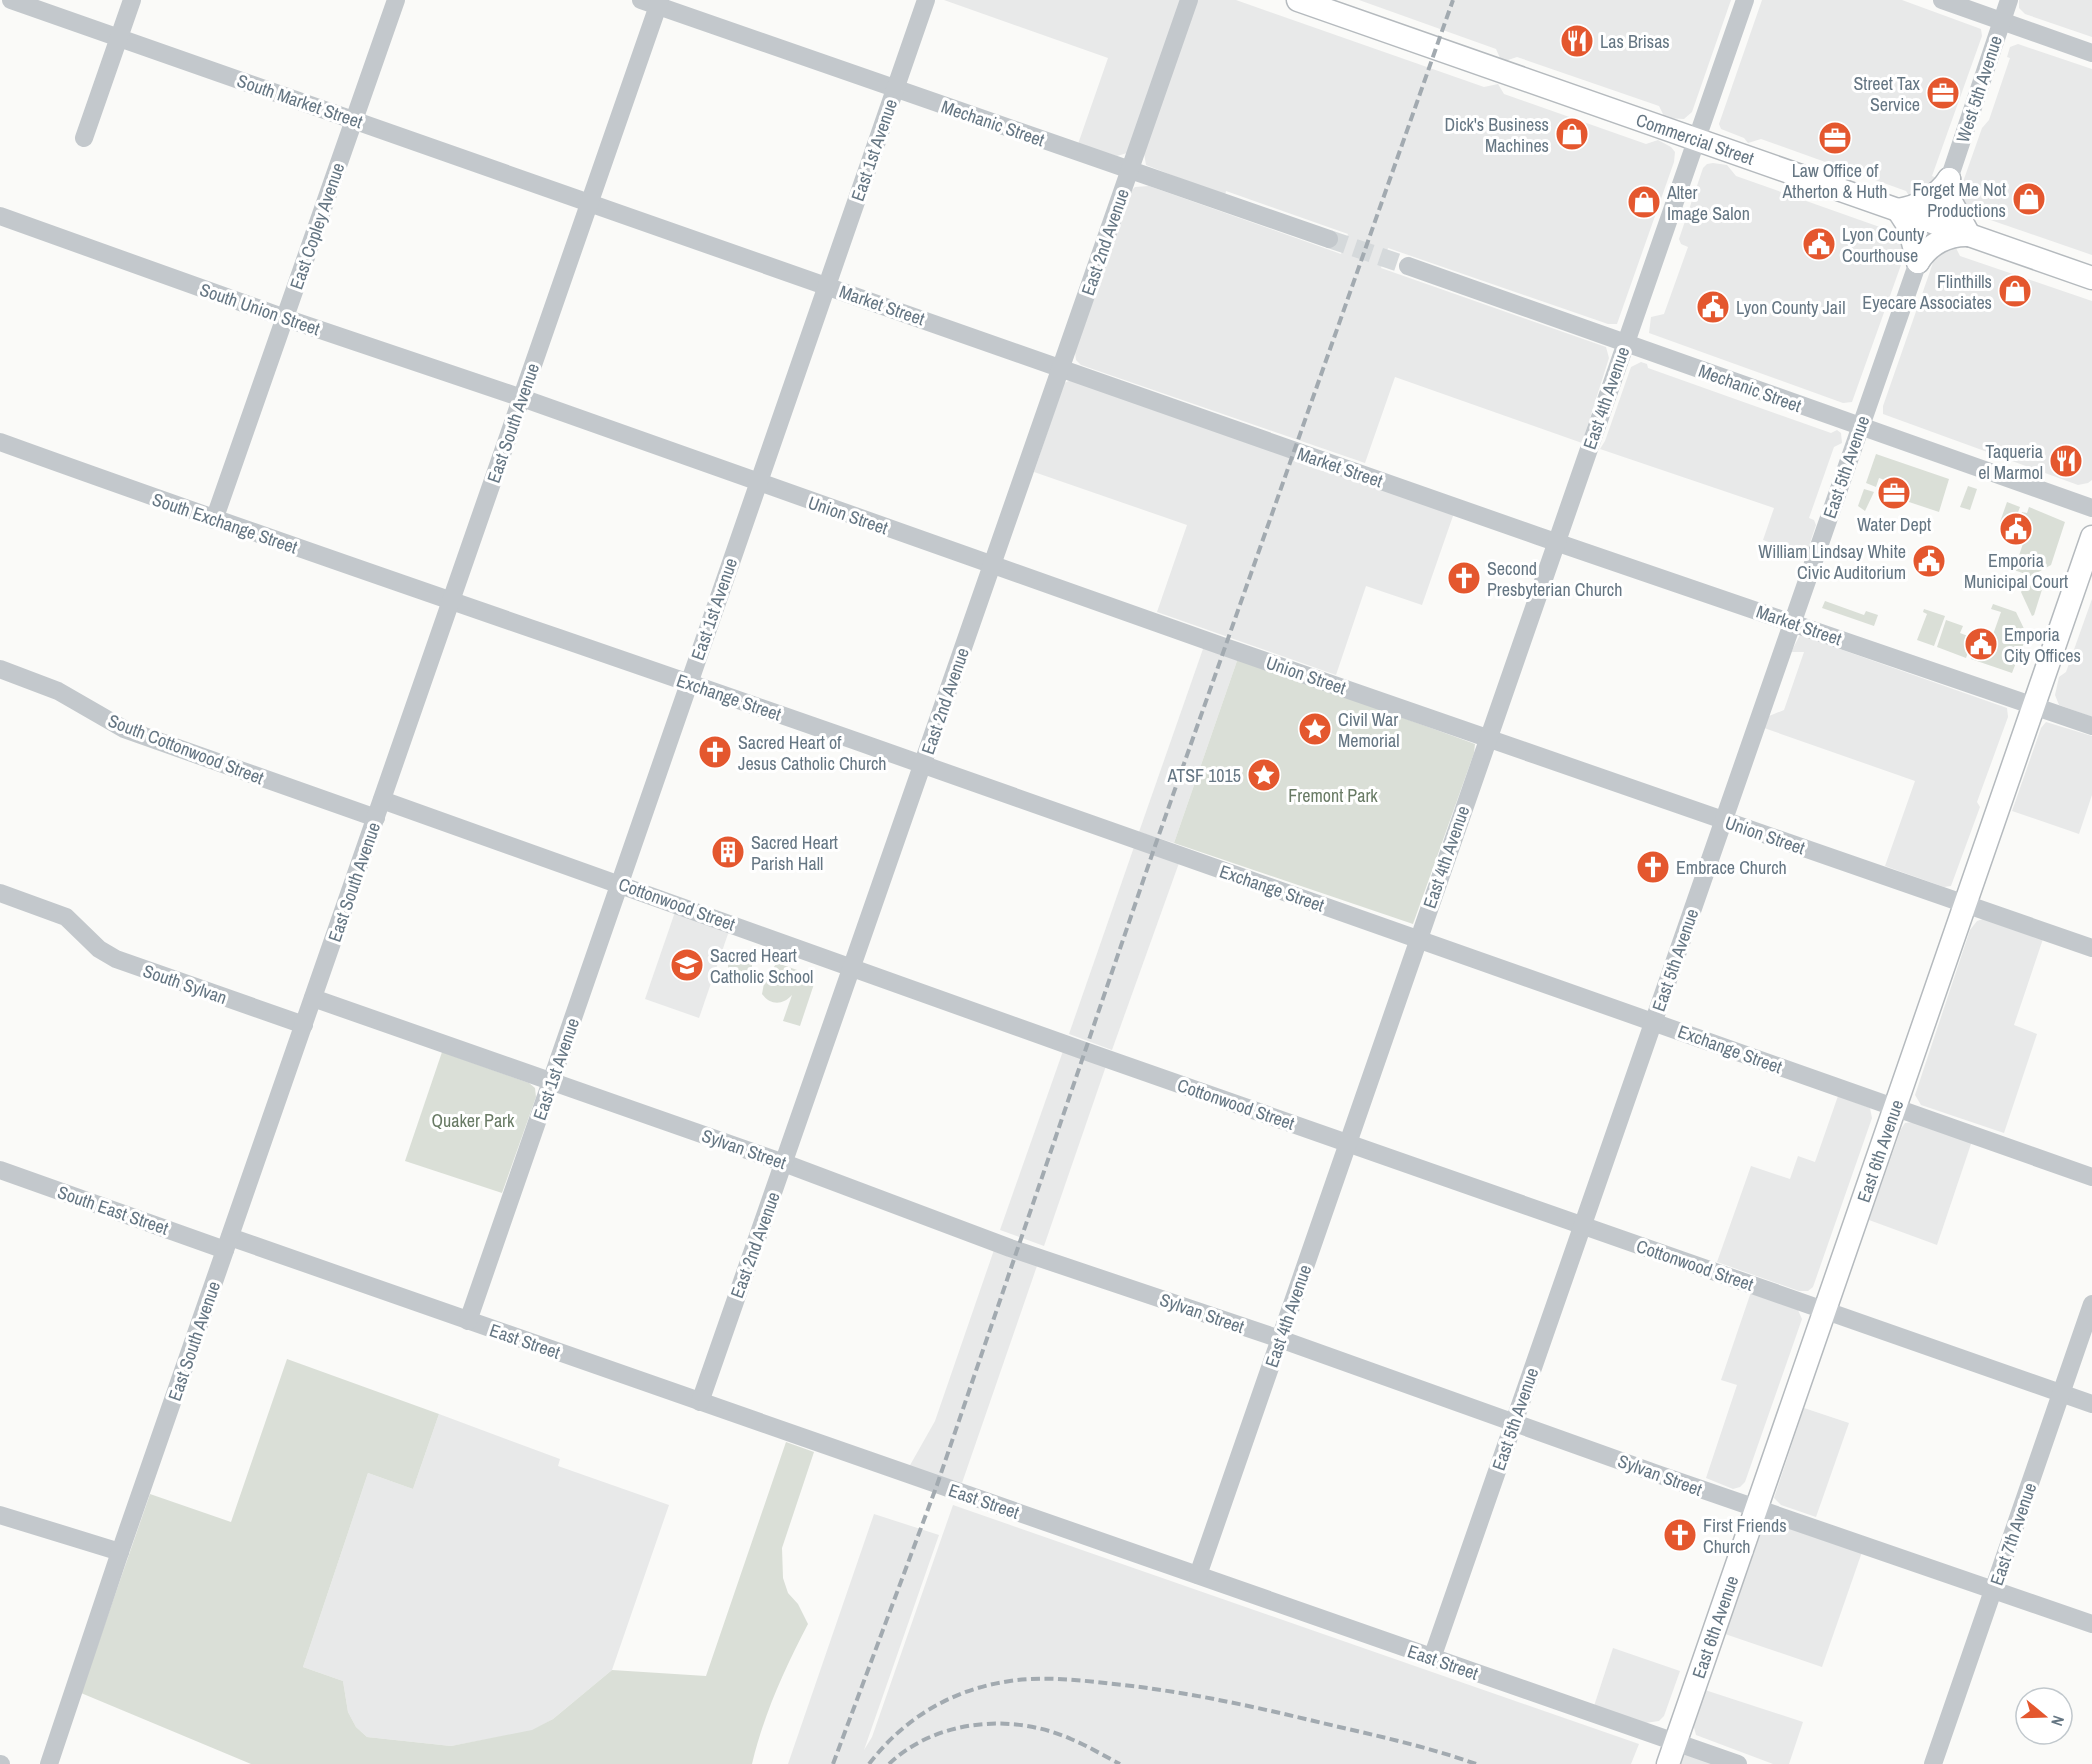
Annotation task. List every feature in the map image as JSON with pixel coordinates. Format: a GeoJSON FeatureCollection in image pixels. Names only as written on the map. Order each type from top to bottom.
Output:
{"type":"FeatureCollection","features":[{"type":"Feature","properties":{"kind":"main road","name":"Commercial Street"},"geometry":{"type":"LineString","coordinates":[[1298,0],[2092,278]]}},
{"type":"Feature","properties":{"kind":"main road"},"geometry":{"type":"LineString","coordinates":[[1918,262],[1909,227],[1898,210],[1911,207],[1936,194],[1949,179]]}},
{"type":"Feature","properties":{"kind":"main road"},"geometry":{"type":"LineString","coordinates":[[1918,262],[1929,248],[1948,237],[1969,235],[1949,198],[1949,179]]}},
{"type":"Feature","properties":{"kind":"main road","name":"East 6th Avenue"},"geometry":{"type":"LineString","coordinates":[[1672,1754],[2092,537]]}},
{"type":"Feature","properties":{"kind":"street","name":"South Market Street"},"geometry":{"type":"LineString","coordinates":[[11,0],[590,201]]}},
{"type":"Feature","properties":{"kind":"street"},"geometry":{"type":"LineString","coordinates":[[84,138],[132,0]]}},
{"type":"Feature","properties":{"kind":"street","name":"East Copley Avenue"},"geometry":{"type":"LineString","coordinates":[[214,520],[396,0]]}},
{"type":"Feature","properties":{"kind":"street","name":"East 1st Avenue"},"geometry":{"type":"LineString","coordinates":[[468,1321],[926,0]]}},
{"type":"Feature","properties":{"kind":"street","name":"East 2nd Avenue"},"geometry":{"type":"LineString","coordinates":[[700,1402],[1189,0]]}},
{"type":"Feature","properties":{"kind":"street","name":"East 4th Avenue"},"geometry":{"type":"LineString","coordinates":[[1198,1575],[1419,939],[1486,738],[1745,0]]}},
{"type":"Feature","properties":{"kind":"street"},"geometry":{"type":"LineString","coordinates":[[1942,0],[2092,52]]}},
{"type":"Feature","properties":{"kind":"street","name":"West 5th Avenue"},"geometry":{"type":"LineString","coordinates":[[1949,179],[2008,0]]}},
{"type":"Feature","properties":{"kind":"street","name":"Mechanic Street"},"geometry":{"type":"LineString","coordinates":[[653,2],[895,90],[1329,239]]}},
{"type":"Feature","properties":{"kind":"street","name":"East South Avenue"},"geometry":{"type":"LineString","coordinates":[[50,1764],[120,1552],[590,201],[653,2]]}},
{"type":"Feature","properties":{"kind":"street","name":"Market Street"},"geometry":{"type":"LineString","coordinates":[[590,201],[1555,542],[2092,726]]}},
{"type":"Feature","properties":{"kind":"street","name":"South Union Street"},"geometry":{"type":"LineString","coordinates":[[0,216],[285,318],[522,398]]}},
{"type":"Feature","properties":{"kind":"street","name":"East 5th Avenue"},"geometry":{"type":"LineString","coordinates":[[1432,1658],[1918,262]]}},
{"type":"Feature","properties":{"kind":"street","name":"Mechanic Street"},"geometry":{"type":"LineString","coordinates":[[1408,266],[2092,508]]}},
{"type":"Feature","properties":{"kind":"street","name":"Union Street"},"geometry":{"type":"LineString","coordinates":[[522,398],[992,565],[2092,948]]}},
{"type":"Feature","properties":{"kind":"street","name":"South Exchange Street"},"geometry":{"type":"LineString","coordinates":[[0,442],[214,520],[452,599]]}},
{"type":"Feature","properties":{"kind":"street","name":"Exchange Street"},"geometry":{"type":"LineString","coordinates":[[452,599],[2092,1177]]}},
{"type":"Feature","properties":{"kind":"street","name":"South Cottonwood Street"},"geometry":{"type":"LineString","coordinates":[[0,669],[68,696],[124,729],[376,818]]}},
{"type":"Feature","properties":{"kind":"street","name":"Cottonwood Street"},"geometry":{"type":"LineString","coordinates":[[382,800],[2092,1404]]}},
{"type":"Feature","properties":{"kind":"street","name":"South Sylvan"},"geometry":{"type":"LineString","coordinates":[[0,893],[66,917],[78,925],[99,949],[116,960],[304,1025]]}},
{"type":"Feature","properties":{"kind":"street","name":"Sylvan Street"},"geometry":{"type":"LineString","coordinates":[[313,998],[784,1163],[1010,1248],[1280,1339],[1756,1509],[2092,1624]]}},
{"type":"Feature","properties":{"kind":"street","name":"South East Street"},"geometry":{"type":"LineString","coordinates":[[0,1170],[227,1244]]}},
{"type":"Feature","properties":{"kind":"street","name":"East Street"},"geometry":{"type":"LineString","coordinates":[[227,1244],[468,1321],[1198,1575],[1432,1658],[1672,1754],[1738,1764]]}},
{"type":"Feature","properties":{"kind":"street","name":"East 7th Avenue"},"geometry":{"type":"LineString","coordinates":[[1933,1764],[2092,1304]]}},
{"type":"Feature","properties":{"kind":"street"},"geometry":{"type":"LineString","coordinates":[[0,1515],[120,1552]]}},
{"type":"Feature","properties":{"kind":"shaded area"},"geometry":{"type":"Polygon","coordinates":[[[944,0],[1182,0],[1127,153],[1117,156],[1078,144],[1108,58],[944,0]]]}},
{"type":"Feature","properties":{"kind":"shaded area"},"geometry":{"type":"Polygon","coordinates":[[[1196,0],[1236,0],[1484,87],[1498,84],[1504,94],[1646,144],[1658,140],[1671,147],[1675,152],[1674,162],[1617,324],[1608,324],[1388,248],[1381,268],[1606,347],[1609,358],[1582,443],[1395,377],[1365,463],[1081,365],[1076,360],[1075,352],[1135,187],[1149,186],[1341,254],[1348,234],[1226,191],[1225,196],[1146,165],[1144,153],[1196,0]]]}},
{"type":"Feature","properties":{"kind":"shaded area"},"geometry":{"type":"Polygon","coordinates":[[[1359,0],[1731,0],[1692,112],[1684,119],[1665,118],[1659,106],[1517,57],[1505,61],[1500,58],[1496,49],[1359,0]]]}},
{"type":"Feature","properties":{"kind":"shaded area"},"geometry":{"type":"Polygon","coordinates":[[[1762,0],[1902,0],[1981,29],[1982,36],[1932,176],[1941,180],[1911,199],[1906,191],[1761,139],[1748,143],[1744,138],[1721,129],[1719,124],[1762,0]]]}},
{"type":"Feature","properties":{"kind":"shaded area"},"geometry":{"type":"Polygon","coordinates":[[[2019,0],[2092,0],[2092,37],[2025,14],[2019,8],[2019,0]]]}},
{"type":"Feature","properties":{"kind":"shaded area"},"geometry":{"type":"Polygon","coordinates":[[[2018,44],[2092,69],[2092,255],[1976,215],[1965,219],[1958,196],[1982,128],[1989,120],[2010,58],[2007,57],[2010,47],[2018,44]]]}},
{"type":"Feature","properties":{"kind":"shaded area"},"geometry":{"type":"Polygon","coordinates":[[[1713,163],[1727,165],[1736,176],[1891,231],[1899,226],[1906,251],[1852,402],[1843,403],[1649,333],[1651,317],[1664,314],[1688,247],[1681,244],[1679,239],[1703,168],[1713,163]]]}},
{"type":"Feature","properties":{"kind":"shaded area"},"geometry":{"type":"Polygon","coordinates":[[[1954,244],[1960,256],[2092,301],[2092,480],[2088,483],[2078,485],[1883,414],[1883,406],[1935,257],[1954,244]]]}},
{"type":"Feature","properties":{"kind":"shaded area"},"geometry":{"type":"Polygon","coordinates":[[[1641,362],[1647,364],[1648,368],[1831,433],[1837,430],[1841,433],[1842,443],[1834,447],[1809,518],[1814,520],[1816,525],[1806,555],[1763,540],[1774,508],[1600,449],[1605,441],[1631,367],[1641,362]]]}},
{"type":"Feature","properties":{"kind":"shaded area"},"geometry":{"type":"Polygon","coordinates":[[[1071,380],[1454,513],[1422,605],[1366,586],[1336,675],[1157,612],[1187,525],[1034,472],[1064,383],[1071,380]]]}},
{"type":"Feature","properties":{"kind":"shaded area"},"geometry":{"type":"Polygon","coordinates":[[[2092,599],[2092,717],[2059,705],[2055,695],[2059,677],[2066,672],[2092,599]]]}},
{"type":"Feature","properties":{"kind":"shaded area"},"geometry":{"type":"Polygon","coordinates":[[[1800,635],[2007,708],[2008,717],[1977,802],[1980,807],[1951,886],[1944,887],[1885,866],[1915,781],[1764,728],[1769,716],[1784,710],[1804,652],[1791,652],[1800,635]]]}},
{"type":"Feature","properties":{"kind":"shaded area"},"geometry":{"type":"Polygon","coordinates":[[[1204,646],[1238,658],[1174,843],[1139,832],[1204,646]]]}},
{"type":"Feature","properties":{"kind":"shaded area"},"geometry":{"type":"Polygon","coordinates":[[[2046,722],[2092,736],[2092,795],[2079,834],[2012,811],[2041,728],[2046,722]]]}},
{"type":"Feature","properties":{"kind":"shaded area"},"geometry":{"type":"Polygon","coordinates":[[[1134,847],[1179,863],[1112,1050],[1069,1034],[1134,847]]]}},
{"type":"Feature","properties":{"kind":"shaded area","name":"Sacred Heart Catholic School"},"geometry":{"type":"Polygon","coordinates":[[[675,912],[729,931],[699,1018],[645,999],[675,912]]]}},
{"type":"Feature","properties":{"kind":"shaded area"},"geometry":{"type":"Polygon","coordinates":[[[1983,919],[2043,939],[2014,1025],[2037,1034],[2004,1133],[1921,1105],[1915,1095],[1970,930],[1977,921],[1983,919]]]}},
{"type":"Feature","properties":{"kind":"shaded area"},"geometry":{"type":"Polygon","coordinates":[[[1063,1051],[1106,1066],[1044,1246],[1000,1230],[1063,1051]]]}},
{"type":"Feature","properties":{"kind":"shaded area"},"geometry":{"type":"Polygon","coordinates":[[[1838,1096],[1870,1108],[1872,1118],[1813,1287],[1808,1291],[1799,1291],[1717,1262],[1751,1166],[1790,1179],[1798,1156],[1815,1162],[1838,1096]]]}},
{"type":"Feature","properties":{"kind":"shaded area"},"geometry":{"type":"Polygon","coordinates":[[[1913,1122],[1972,1141],[1937,1245],[1869,1220],[1901,1129],[1905,1123],[1913,1122]]]}},
{"type":"Feature","properties":{"kind":"shaded area"},"geometry":{"type":"Polygon","coordinates":[[[995,1247],[1038,1263],[962,1483],[909,1467],[935,1421],[995,1247]]]}},
{"type":"Feature","properties":{"kind":"shaded area"},"geometry":{"type":"Polygon","coordinates":[[[1751,1292],[1798,1310],[1802,1319],[1745,1482],[1733,1489],[1706,1478],[1737,1385],[1721,1380],[1751,1292]]]}},
{"type":"Feature","properties":{"kind":"shaded area"},"geometry":{"type":"Polygon","coordinates":[[[1804,1408],[1849,1423],[1816,1517],[1781,1505],[1774,1498],[1804,1408]]]}},
{"type":"Feature","properties":{"kind":"shaded area"},"geometry":{"type":"Polygon","coordinates":[[[439,1414],[560,1459],[558,1466],[669,1505],[612,1670],[553,1719],[532,1731],[451,1746],[367,1737],[356,1727],[348,1712],[343,1681],[303,1667],[368,1473],[413,1489],[439,1414]]]}},
{"type":"Feature","properties":{"kind":"shaded area"},"geometry":{"type":"Polygon","coordinates":[[[953,1505],[1639,1744],[1631,1764],[788,1764],[874,1514],[939,1535],[864,1750],[872,1737],[953,1505]]]}},
{"type":"Feature","properties":{"kind":"shaded area"},"geometry":{"type":"Polygon","coordinates":[[[1771,1521],[1862,1552],[1822,1667],[1725,1634],[1763,1527],[1771,1521]]]}},
{"type":"Feature","properties":{"kind":"shaded area"},"geometry":{"type":"Polygon","coordinates":[[[1613,1648],[1680,1671],[1664,1716],[1659,1721],[1645,1723],[1594,1706],[1613,1648]]]}},
{"type":"Feature","properties":{"kind":"shaded area"},"geometry":{"type":"Polygon","coordinates":[[[1705,1690],[1803,1722],[1789,1764],[1773,1764],[1696,1735],[1693,1724],[1705,1690]]]}},
{"type":"Feature","properties":{"kind":"shaded area"},"geometry":{"type":"Polygon","coordinates":[[[1684,1753],[1727,1764],[1678,1764],[1684,1753]]]}},
{"type":"Feature","properties":{"kind":"green space"},"geometry":{"type":"Polygon","coordinates":[[[1876,454],[1949,479],[1939,512],[1900,499],[1904,487],[1879,478],[1876,487],[1866,483],[1876,454]]]}},
{"type":"Feature","properties":{"kind":"green space"},"geometry":{"type":"Polygon","coordinates":[[[1968,486],[1977,489],[1970,510],[1960,507],[1968,486]]]}},
{"type":"Feature","properties":{"kind":"green space"},"geometry":{"type":"Polygon","coordinates":[[[1864,489],[1874,492],[1865,511],[1858,506],[1864,489]]]}},
{"type":"Feature","properties":{"kind":"green space"},"geometry":{"type":"Polygon","coordinates":[[[2007,502],[2020,507],[2013,526],[2000,522],[2007,502]]]}},
{"type":"Feature","properties":{"kind":"green space"},"geometry":{"type":"Polygon","coordinates":[[[2029,507],[2065,522],[2051,565],[2031,576],[2014,570],[2027,532],[2016,527],[2022,512],[2027,513],[2029,507]]]}},
{"type":"Feature","properties":{"kind":"green space"},"geometry":{"type":"Polygon","coordinates":[[[2045,580],[2032,616],[2021,592],[2025,586],[2045,580]]]}},
{"type":"Feature","properties":{"kind":"green space"},"geometry":{"type":"Polygon","coordinates":[[[1825,601],[1864,615],[1866,611],[1878,615],[1874,626],[1822,608],[1825,601]]]}},
{"type":"Feature","properties":{"kind":"green space"},"geometry":{"type":"Polygon","coordinates":[[[1993,604],[2016,612],[2027,635],[2012,673],[1971,659],[1977,639],[1990,643],[2001,612],[1991,609],[1993,604]]]}},
{"type":"Feature","properties":{"kind":"green space"},"geometry":{"type":"Polygon","coordinates":[[[1924,609],[1945,616],[1934,646],[1917,640],[1927,614],[1923,612],[1924,609]]]}},
{"type":"Feature","properties":{"kind":"green space"},"geometry":{"type":"Polygon","coordinates":[[[1946,620],[1963,626],[1960,633],[1973,638],[1966,658],[1937,647],[1946,620]]]}},
{"type":"Feature","properties":{"kind":"green space","name":"Fremont Park"},"geometry":{"type":"Polygon","coordinates":[[[1238,658],[1475,744],[1474,753],[1413,924],[1174,843],[1238,658]]]}},
{"type":"Feature","properties":{"kind":"green space"},"geometry":{"type":"Polygon","coordinates":[[[740,954],[745,955],[751,961],[751,971],[745,977],[740,978],[735,977],[729,971],[728,966],[729,961],[735,955],[740,954]]]}},
{"type":"Feature","properties":{"kind":"green space"},"geometry":{"type":"Polygon","coordinates":[[[777,963],[800,971],[798,979],[814,984],[800,1026],[783,1021],[792,995],[785,1001],[777,1003],[769,1001],[762,994],[765,978],[777,963]]]}},
{"type":"Feature","properties":{"kind":"green space","name":"Quaker Park"},"geometry":{"type":"Polygon","coordinates":[[[442,1052],[529,1083],[535,1088],[536,1097],[502,1193],[405,1161],[442,1052]]]}},
{"type":"Feature","properties":{"kind":"green space"},"geometry":{"type":"Polygon","coordinates":[[[287,1359],[439,1414],[413,1489],[368,1473],[303,1667],[343,1681],[348,1712],[356,1727],[367,1737],[451,1746],[532,1730],[553,1719],[612,1670],[706,1676],[786,1442],[814,1452],[782,1548],[783,1578],[788,1593],[798,1604],[808,1624],[762,1728],[752,1764],[251,1764],[81,1693],[150,1494],[231,1522],[287,1359]]]}},
{"type":"Feature","properties":{"kind":"tunnel"},"geometry":{"type":"LineString","coordinates":[[1329,239],[1408,266]]}},
{"type":"Feature","properties":{"kind":"railway"},"geometry":{"type":"LineString","coordinates":[[833,1764],[937,1485],[1155,846],[1453,0]]}},
{"type":"Feature","properties":{"kind":"railway"},"geometry":{"type":"LineString","coordinates":[[869,1764],[898,1733],[914,1720],[950,1699],[989,1685],[1010,1681],[1049,1679],[1165,1690],[1214,1699],[1395,1740],[1476,1764]]}},
{"type":"Feature","properties":{"kind":"railway"},"geometry":{"type":"LineString","coordinates":[[889,1764],[908,1749],[929,1737],[952,1729],[1000,1724],[1048,1731],[1077,1742],[1120,1764]]}},
{"type":"Feature","properties":{"kind":"place","name":"Las Brisas"},"geometry":{"type":"Point","coordinates":[1577,41]}},
{"type":"Feature","properties":{"kind":"place","name":"Street Tax Service"},"geometry":{"type":"Point","coordinates":[1943,93]}},
{"type":"Feature","properties":{"kind":"place","name":"Dick's Business Machines"},"geometry":{"type":"Point","coordinates":[1572,134]}},
{"type":"Feature","properties":{"kind":"place","name":"Law Office of Atherton & Huth"},"geometry":{"type":"Point","coordinates":[1835,138]}},
{"type":"Feature","properties":{"kind":"place","name":"Forget Me Not Productions"},"geometry":{"type":"Point","coordinates":[2029,199]}},
{"type":"Feature","properties":{"kind":"place","name":"Alter Image Salon"},"geometry":{"type":"Point","coordinates":[1644,202]}},
{"type":"Feature","properties":{"kind":"place","name":"Lyon County Courthouse"},"geometry":{"type":"Point","coordinates":[1819,244]}},
{"type":"Feature","properties":{"kind":"place","name":"Flinthills Eyecare Associates"},"geometry":{"type":"Point","coordinates":[2015,291]}},
{"type":"Feature","properties":{"kind":"place","name":"Lyon County Jail"},"geometry":{"type":"Point","coordinates":[1713,307]}},
{"type":"Feature","properties":{"kind":"place","name":"Taqueria el Marmol"},"geometry":{"type":"Point","coordinates":[2066,461]}},
{"type":"Feature","properties":{"kind":"place","name":"Water Dept"},"geometry":{"type":"Point","coordinates":[1894,493]}},
{"type":"Feature","properties":{"kind":"place","name":"Emporia Municipal Court"},"geometry":{"type":"Point","coordinates":[2016,529]}},
{"type":"Feature","properties":{"kind":"place","name":"William Lindsay White Civic Auditorium"},"geometry":{"type":"Point","coordinates":[1929,561]}},
{"type":"Feature","properties":{"kind":"place","name":"Second Presbyterian Church"},"geometry":{"type":"Point","coordinates":[1464,578]}},
{"type":"Feature","properties":{"kind":"place","name":"Emporia City Offices"},"geometry":{"type":"Point","coordinates":[1981,644]}},
{"type":"Feature","properties":{"kind":"place","name":"Civil War Memorial"},"geometry":{"type":"Point","coordinates":[1315,729]}},
{"type":"Feature","properties":{"kind":"place","name":"Sacred Heart of Jesus Catholic Church"},"geometry":{"type":"Point","coordinates":[715,752]}},
{"type":"Feature","properties":{"kind":"place","name":"ATSF 1015"},"geometry":{"type":"Point","coordinates":[1264,775]}},
{"type":"Feature","properties":{"kind":"place","name":"Sacred Heart Parish Hall"},"geometry":{"type":"Point","coordinates":[728,852]}},
{"type":"Feature","properties":{"kind":"place","name":"Embrace Church"},"geometry":{"type":"Point","coordinates":[1653,867]}},
{"type":"Feature","properties":{"kind":"place","name":"Sacred Heart Catholic School"},"geometry":{"type":"Point","coordinates":[687,965]}},
{"type":"Feature","properties":{"kind":"place","name":"First Friends Church"},"geometry":{"type":"Point","coordinates":[1680,1535]}}]}
